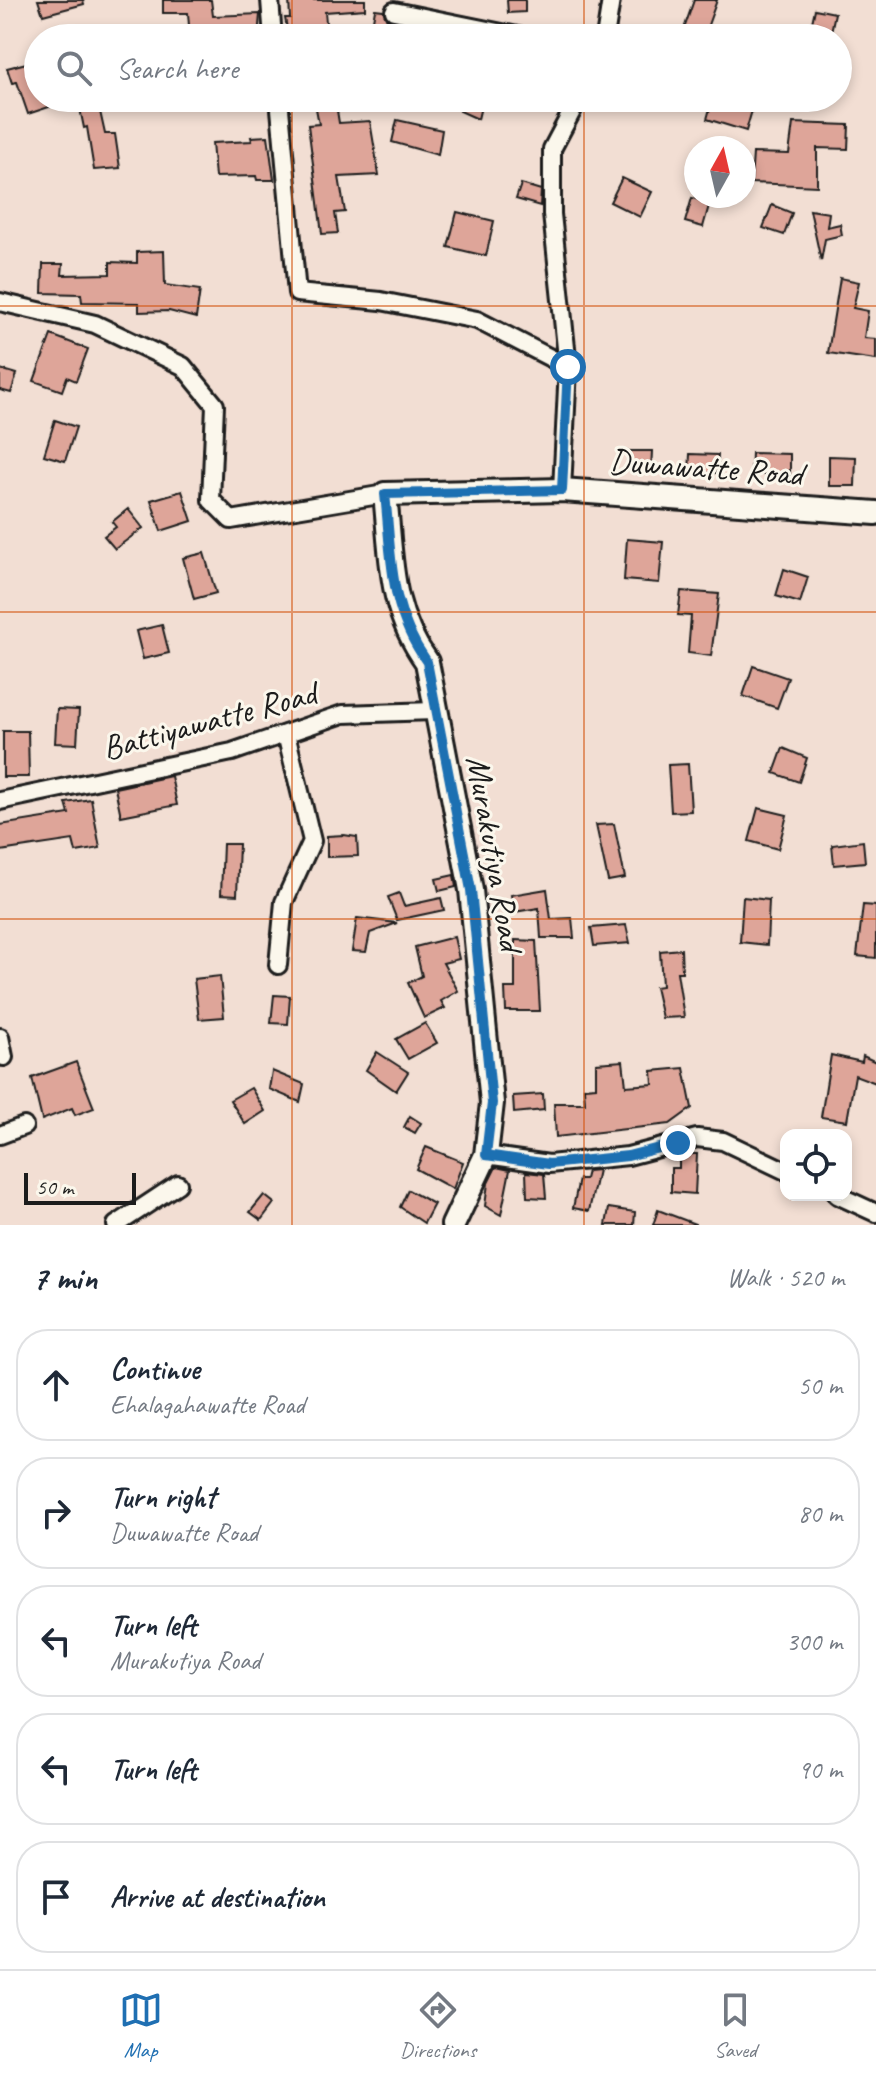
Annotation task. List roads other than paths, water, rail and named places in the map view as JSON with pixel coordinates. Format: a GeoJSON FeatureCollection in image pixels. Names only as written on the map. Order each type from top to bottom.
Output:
{"type":"FeatureCollection","features":[{"type":"Feature","properties":{"kind":"street"},"geometry":{"type":"LineString","coordinates":[[270,0],[272,24]]}},
{"type":"Feature","properties":{"kind":"street"},"geometry":{"type":"LineString","coordinates":[[607,24],[611,0]]}},
{"type":"Feature","properties":{"kind":"street"},"geometry":{"type":"LineString","coordinates":[[394,11],[458,24]]}},
{"type":"Feature","properties":{"kind":"street"},"geometry":{"type":"LineString","coordinates":[[280,112],[297,293],[381,301],[477,320],[568,367]]}},
{"type":"Feature","properties":{"kind":"street"},"geometry":{"type":"LineString","coordinates":[[562,490],[568,367],[552,214],[552,149],[572,112]]}},
{"type":"Feature","properties":{"kind":"street","name":"Duwawatte Road"},"geometry":{"type":"LineString","coordinates":[[0,302],[95,324],[183,366],[215,405],[211,500],[231,520],[385,494],[562,490],[876,513]]}},
{"type":"Feature","properties":{"kind":"street","name":"Murakutiya Road"},"geometry":{"type":"LineString","coordinates":[[385,494],[393,584],[407,634],[427,662],[434,711],[471,890],[480,967],[492,1103],[486,1155],[453,1225]]}},
{"type":"Feature","properties":{"kind":"street","name":"Battiyawatte Road"},"geometry":{"type":"LineString","coordinates":[[0,801],[232,752],[343,714],[434,711]]}},
{"type":"Feature","properties":{"kind":"street"},"geometry":{"type":"LineString","coordinates":[[278,965],[284,902],[312,841],[286,734]]}},
{"type":"Feature","properties":{"kind":"street"},"geometry":{"type":"LineString","coordinates":[[0,1037],[4,1057]]}},
{"type":"Feature","properties":{"kind":"street"},"geometry":{"type":"LineString","coordinates":[[0,1135],[24,1126]]}},
{"type":"Feature","properties":{"kind":"street"},"geometry":{"type":"LineString","coordinates":[[486,1155],[549,1164],[628,1156],[697,1138],[723,1141],[780,1168]]}},
{"type":"Feature","properties":{"kind":"street"},"geometry":{"type":"LineString","coordinates":[[116,1225],[178,1184]]}},
{"type":"Feature","properties":{"kind":"street"},"geometry":{"type":"LineString","coordinates":[[850,1201],[876,1213]]}}]}
